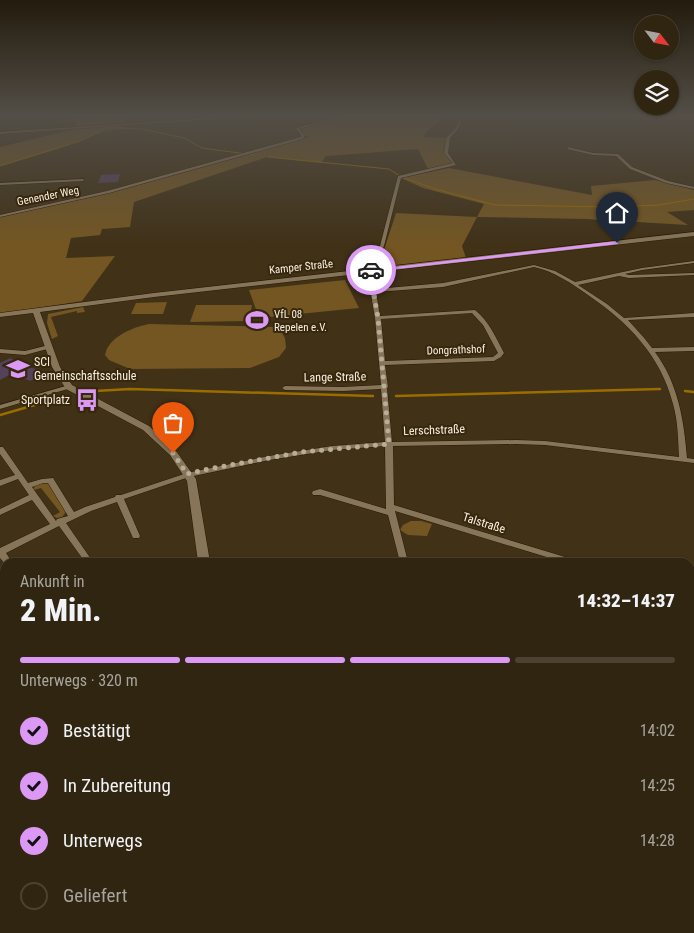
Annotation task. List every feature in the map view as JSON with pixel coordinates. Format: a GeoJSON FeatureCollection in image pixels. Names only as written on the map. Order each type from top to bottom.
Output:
{"type":"FeatureCollection","features":[{"type":"Feature","properties":{"kind":"main road","name":"Kamper Straße"},"geometry":{"type":"LineString","coordinates":[[0,315],[694,234]]}},
{"type":"Feature","properties":{"kind":"main road"},"geometry":{"type":"LineString","coordinates":[[36,310],[56,367],[69,387],[146,428],[173,453],[192,481],[203,558]]}},
{"type":"Feature","properties":{"kind":"street","name":"Genender Weg"},"geometry":{"type":"LineString","coordinates":[[0,216],[92,197],[225,160]]}},
{"type":"Feature","properties":{"kind":"street"},"geometry":{"type":"LineString","coordinates":[[403,558],[390,510],[389,444],[378,318],[374,291],[363,259],[382,246],[399,177],[455,164],[451,160]]}},
{"type":"Feature","properties":{"kind":"street"},"geometry":{"type":"LineString","coordinates":[[622,160],[631,168],[666,182],[694,188]]}},
{"type":"Feature","properties":{"kind":"street"},"geometry":{"type":"LineString","coordinates":[[0,184],[83,180]]}},
{"type":"Feature","properties":{"kind":"street"},"geometry":{"type":"LineString","coordinates":[[574,284],[618,273],[694,262]]}},
{"type":"Feature","properties":{"kind":"street"},"geometry":{"type":"LineString","coordinates":[[680,264],[694,273]]}},
{"type":"Feature","properties":{"kind":"street"},"geometry":{"type":"LineString","coordinates":[[374,291],[443,285],[529,267],[541,267],[574,284],[625,319],[652,350],[669,379],[678,403],[683,432],[683,459]]}},
{"type":"Feature","properties":{"kind":"street"},"geometry":{"type":"LineString","coordinates":[[618,273],[629,277],[694,273]]}},
{"type":"Feature","properties":{"kind":"street","name":"Dongrathshof"},"geometry":{"type":"LineString","coordinates":[[378,318],[473,311],[489,331],[501,353],[494,359],[383,363]]}},
{"type":"Feature","properties":{"kind":"street"},"geometry":{"type":"LineString","coordinates":[[625,319],[694,315]]}},
{"type":"Feature","properties":{"kind":"street"},"geometry":{"type":"LineString","coordinates":[[0,352],[25,352],[49,347]]}},
{"type":"Feature","properties":{"kind":"street"},"geometry":{"type":"LineString","coordinates":[[652,350],[694,349]]}},
{"type":"Feature","properties":{"kind":"street"},"geometry":{"type":"LineString","coordinates":[[0,407],[69,387]]}},
{"type":"Feature","properties":{"kind":"street","name":"Lange Straße"},"geometry":{"type":"LineString","coordinates":[[285,388],[343,389],[385,387]]}},
{"type":"Feature","properties":{"kind":"street","name":"Lerschstraße"},"geometry":{"type":"LineString","coordinates":[[0,552],[72,516],[187,474],[302,452],[389,444],[488,441],[545,443],[671,460],[683,459],[694,461]]}},
{"type":"Feature","properties":{"kind":"street"},"geometry":{"type":"LineString","coordinates":[[1,453],[34,496],[87,558]]}},
{"type":"Feature","properties":{"kind":"street"},"geometry":{"type":"LineString","coordinates":[[0,483],[18,476]]}},
{"type":"Feature","properties":{"kind":"street"},"geometry":{"type":"LineString","coordinates":[[27,486],[50,480],[72,516]]}},
{"type":"Feature","properties":{"kind":"street","name":"Talstraße"},"geometry":{"type":"LineString","coordinates":[[316,494],[320,492],[390,510],[558,558]]}},
{"type":"Feature","properties":{"kind":"street"},"geometry":{"type":"LineString","coordinates":[[0,512],[34,496]]}},
{"type":"Feature","properties":{"kind":"street"},"geometry":{"type":"LineString","coordinates":[[120,497],[136,536]]}},
{"type":"Feature","properties":{"kind":"shaded area"},"geometry":{"type":"Polygon","coordinates":[[[0,160],[22,160],[0,166],[0,160]]]}},
{"type":"Feature","properties":{"kind":"shaded area"},"geometry":{"type":"Polygon","coordinates":[[[227,160],[259,160],[134,202],[130,227],[102,229],[100,235],[71,238],[66,258],[115,256],[82,301],[0,314],[0,216],[92,197],[227,160]]]}},
{"type":"Feature","properties":{"kind":"shaded area"},"geometry":{"type":"Polygon","coordinates":[[[290,160],[323,160],[321,163],[290,160]]]}},
{"type":"Feature","properties":{"kind":"shaded area"},"geometry":{"type":"Polygon","coordinates":[[[423,160],[452,160],[454,162],[452,166],[430,170],[423,160]]]}},
{"type":"Feature","properties":{"kind":"shaded area"},"geometry":{"type":"Polygon","coordinates":[[[449,168],[592,195],[591,186],[655,180],[694,190],[694,210],[667,212],[688,225],[586,219],[477,217],[484,204],[423,188],[401,178],[449,168]]]}},
{"type":"Feature","properties":{"kind":"shaded area"},"geometry":{"type":"Polygon","coordinates":[[[396,213],[477,217],[462,246],[466,258],[372,268],[371,258],[384,250],[396,213]]]}},
{"type":"Feature","properties":{"kind":"shaded area"},"geometry":{"type":"Polygon","coordinates":[[[345,280],[359,308],[259,318],[249,290],[345,280]]]}},
{"type":"Feature","properties":{"kind":"shaded area"},"geometry":{"type":"Polygon","coordinates":[[[167,302],[163,314],[131,314],[136,303],[167,302]]]}},
{"type":"Feature","properties":{"kind":"shaded area"},"geometry":{"type":"Polygon","coordinates":[[[196,305],[252,305],[249,321],[190,322],[196,305]]]}},
{"type":"Feature","properties":{"kind":"shaded area"},"geometry":{"type":"Polygon","coordinates":[[[83,307],[85,312],[77,313],[77,311],[51,317],[58,336],[52,339],[47,323],[48,314],[83,307]]]}},
{"type":"Feature","properties":{"kind":"shaded area"},"geometry":{"type":"Polygon","coordinates":[[[149,324],[273,327],[282,333],[285,338],[286,348],[279,357],[250,368],[130,369],[109,360],[105,355],[107,349],[116,338],[129,330],[149,324]]]}},
{"type":"Feature","properties":{"kind":"shaded area"},"geometry":{"type":"Polygon","coordinates":[[[48,482],[66,512],[62,517],[57,518],[53,516],[60,512],[41,488],[33,489],[37,484],[48,482]]]}},
{"type":"Feature","properties":{"kind":"shaded area"},"geometry":{"type":"Polygon","coordinates":[[[411,521],[432,524],[427,536],[408,535],[400,530],[403,525],[411,521]]]}},
{"type":"Feature","properties":{"kind":"building"},"geometry":{"type":"Polygon","coordinates":[[[120,174],[118,182],[98,183],[101,175],[120,174]]]}},
{"type":"Feature","properties":{"kind":"building","name":"SCI Gemeinschaftsschule"},"geometry":{"type":"Polygon","coordinates":[[[10,358],[45,373],[30,381],[13,373],[0,380],[0,363],[10,358]]]}},
{"type":"Feature","properties":{"kind":"waterway"},"geometry":{"type":"LineString","coordinates":[[0,166],[21,160]]}},
{"type":"Feature","properties":{"kind":"waterway"},"geometry":{"type":"LineString","coordinates":[[294,160],[389,169],[400,176]]}},
{"type":"Feature","properties":{"kind":"waterway"},"geometry":{"type":"LineString","coordinates":[[402,177],[435,189],[495,205],[615,207],[659,205],[694,199]]}},
{"type":"Feature","properties":{"kind":"waterway"},"geometry":{"type":"LineString","coordinates":[[95,391],[130,389],[373,396]]}},
{"type":"Feature","properties":{"kind":"waterway"},"geometry":{"type":"LineString","coordinates":[[396,396],[660,389]]}},
{"type":"Feature","properties":{"kind":"waterway"},"geometry":{"type":"LineString","coordinates":[[685,391],[694,392]]}},
{"type":"Feature","properties":{"kind":"waterway"},"geometry":{"type":"LineString","coordinates":[[0,415],[59,398]]}},
{"type":"Feature","properties":{"kind":"way so far"},"geometry":{"type":"LineString","coordinates":[[173,453],[187,474],[302,452],[389,444],[378,318],[372,283],[366,271],[371,270]]}},
{"type":"Feature","properties":{"kind":"place","name":"VfL 08 Repelen e.V."},"geometry":{"type":"Point","coordinates":[257,320]}},
{"type":"Feature","properties":{"kind":"place","name":"SCI Gemeinschaftsschule"},"geometry":{"type":"Point","coordinates":[18,369]}},
{"type":"Feature","properties":{"kind":"place","name":"Sportplatz"},"geometry":{"type":"Point","coordinates":[87,400]}},
{"type":"Feature","properties":{"kind":"route"},"geometry":{"type":"LineString","coordinates":[[371,270],[617,243]]}}]}
